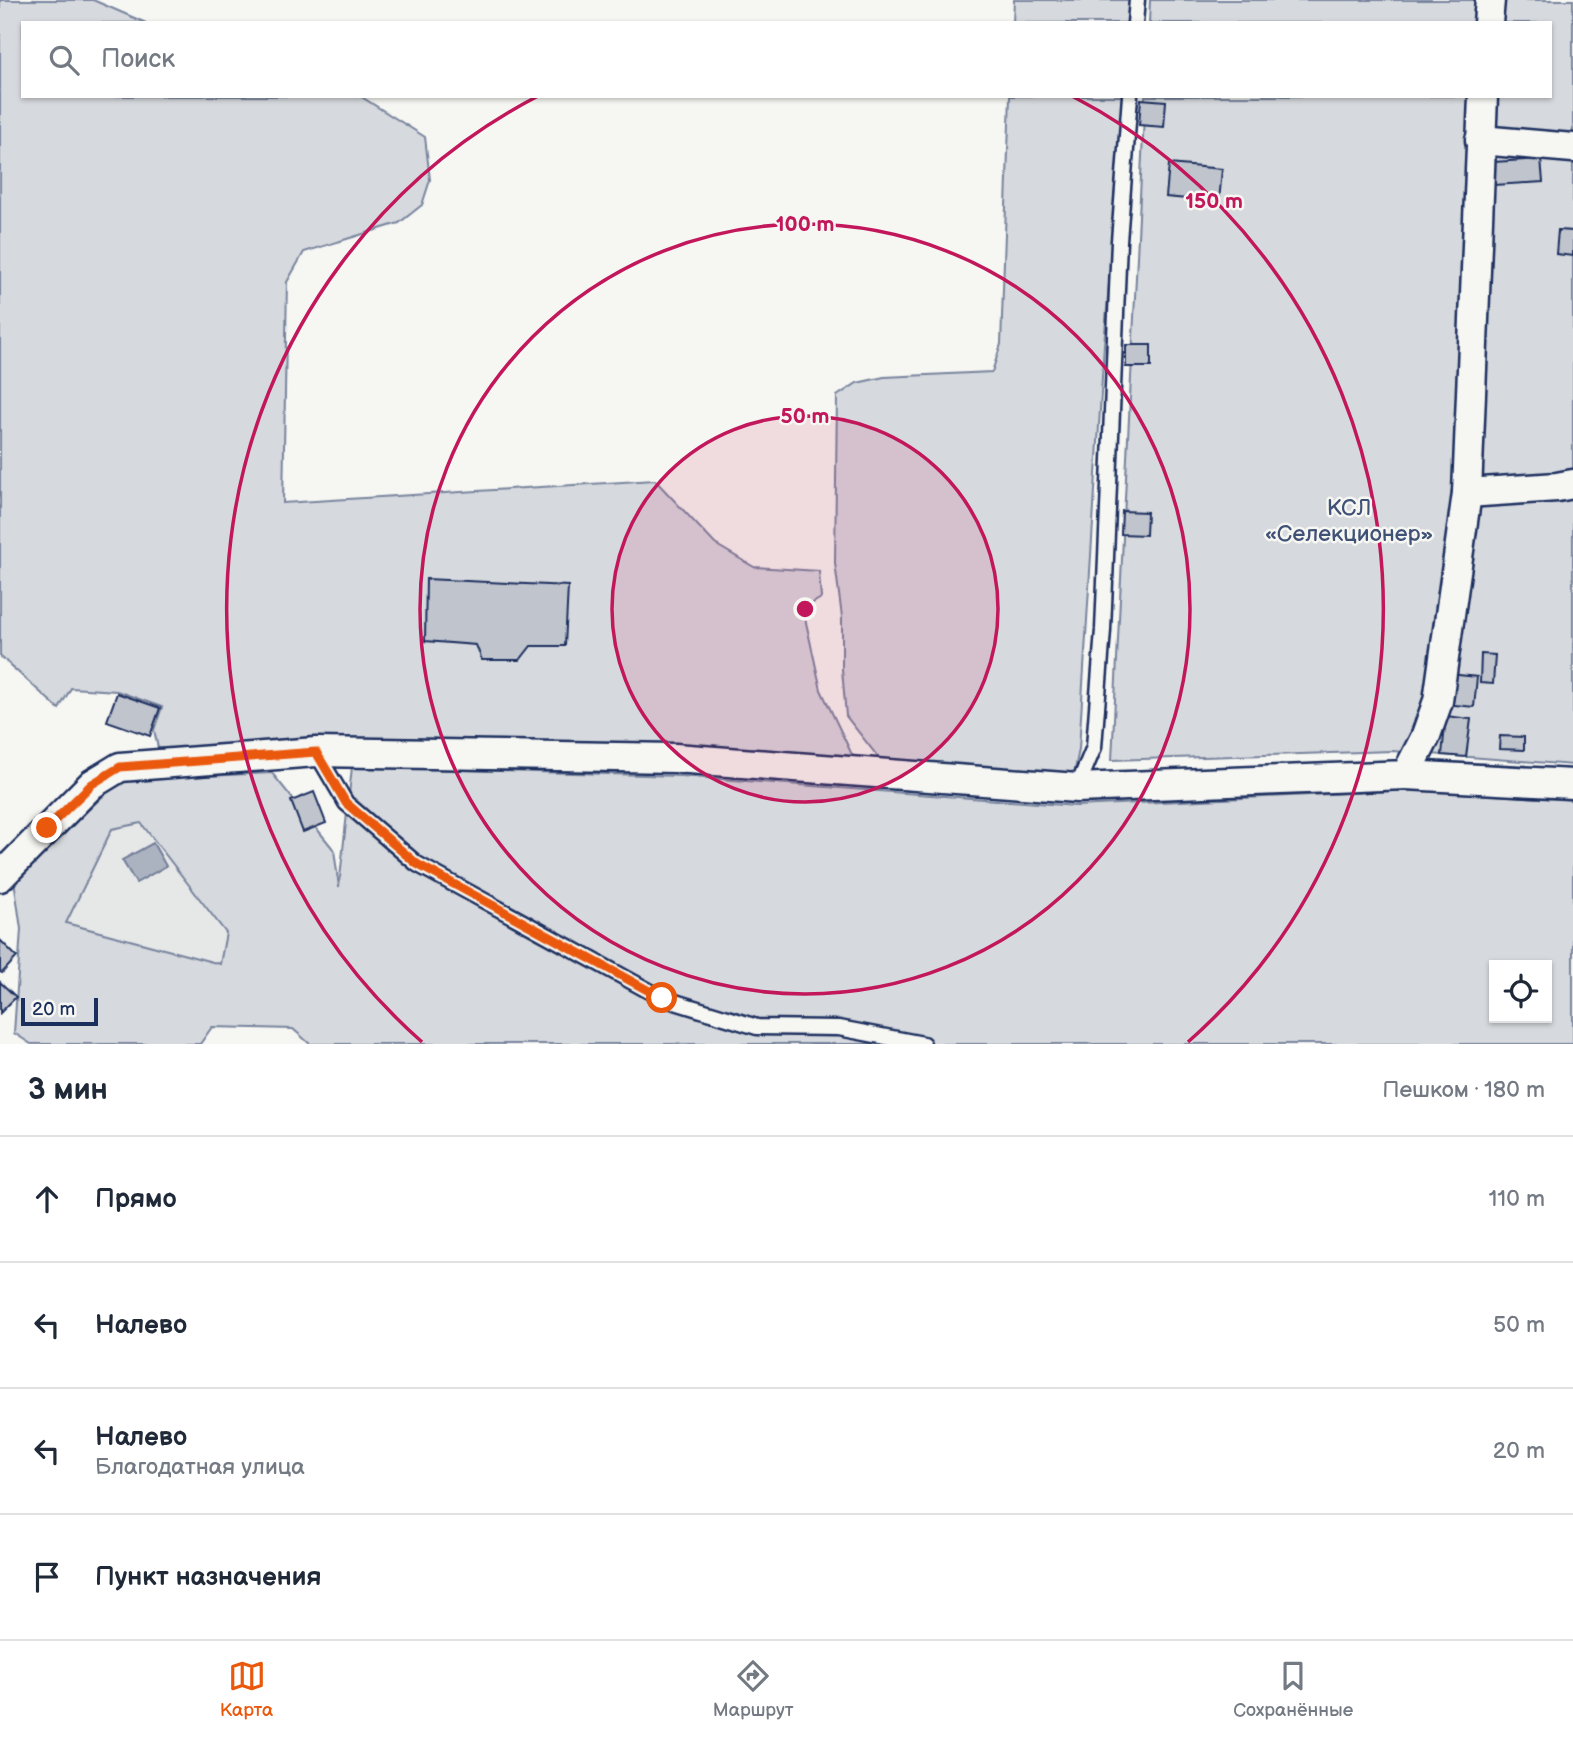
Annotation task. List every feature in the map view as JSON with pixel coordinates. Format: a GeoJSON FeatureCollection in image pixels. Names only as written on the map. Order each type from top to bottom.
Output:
{"type":"FeatureCollection","features":[{"type":"Feature","properties":{"kind":"street"},"geometry":{"type":"LineString","coordinates":[[1488,21],[1490,0]]}},
{"type":"Feature","properties":{"kind":"street"},"geometry":{"type":"LineString","coordinates":[[1406,775],[1425,737],[1438,701],[1467,493],[1483,98]]}},
{"type":"Feature","properties":{"kind":"street"},"geometry":{"type":"LineString","coordinates":[[1480,140],[1573,148]]}},
{"type":"Feature","properties":{"kind":"street"},"geometry":{"type":"LineString","coordinates":[[1467,493],[1573,484]]}},
{"type":"Feature","properties":{"kind":"street"},"geometry":{"type":"LineString","coordinates":[[0,877],[92,784],[120,767],[316,752],[675,758],[1077,789],[1406,775],[1573,784]]}},
{"type":"Feature","properties":{"kind":"lane"},"geometry":{"type":"LineString","coordinates":[[1135,21],[1137,0]]}},
{"type":"Feature","properties":{"kind":"lane"},"geometry":{"type":"LineString","coordinates":[[1077,789],[1094,747],[1103,630],[1119,241],[1130,98]]}},
{"type":"Feature","properties":{"kind":"lane"},"geometry":{"type":"LineString","coordinates":[[316,752],[346,803],[417,864],[662,998],[757,1027],[839,1028],[922,1044]]}},
{"type":"Feature","properties":{"kind":"shaded area"},"geometry":{"type":"Polygon","coordinates":[[[141,823],[226,934],[221,964],[66,924],[112,829],[141,823]]]}},
{"type":"Feature","properties":{"kind":"shaded area"},"geometry":{"type":"Polygon","coordinates":[[[153,843],[166,866],[136,883],[122,860],[153,843]]]}},
{"type":"Feature","properties":{"kind":"green space"},"geometry":{"type":"Polygon","coordinates":[[[0,0],[93,0],[141,21],[21,21],[21,98],[363,98],[425,137],[430,180],[422,205],[399,223],[304,252],[287,282],[283,503],[655,480],[715,544],[754,567],[819,571],[821,598],[803,609],[821,690],[856,763],[184,756],[158,748],[154,730],[162,707],[117,691],[71,688],[59,709],[0,656],[0,0]]]}},
{"type":"Feature","properties":{"kind":"green space"},"geometry":{"type":"Polygon","coordinates":[[[1014,0],[1131,0],[1129,21],[1013,21],[1014,0]]]}},
{"type":"Feature","properties":{"kind":"green space","name":"КСЛ «Селекционер»"},"geometry":{"type":"Polygon","coordinates":[[[1150,0],[1573,0],[1573,765],[1392,751],[1112,760],[1145,98],[1552,98],[1552,21],[1149,21],[1150,0]]]}},
{"type":"Feature","properties":{"kind":"green space"},"geometry":{"type":"Polygon","coordinates":[[[1010,98],[1124,98],[1104,345],[1079,749],[1075,770],[1063,777],[882,762],[846,716],[842,617],[835,563],[837,396],[857,383],[884,377],[992,372],[1001,344],[1010,98]]]}},
{"type":"Feature","properties":{"kind":"green space"},"geometry":{"type":"Polygon","coordinates":[[[352,767],[681,776],[1076,806],[1414,790],[1573,800],[1573,1044],[310,1044],[293,1029],[212,1027],[200,1044],[31,1044],[14,1033],[21,929],[14,880],[120,780],[272,773],[334,850],[339,887],[352,767]],[[141,823],[112,829],[66,923],[220,964],[226,933],[141,823]]]}},
{"type":"Feature","properties":{"kind":"building"},"geometry":{"type":"Polygon","coordinates":[[[1141,99],[1166,101],[1164,127],[1139,125],[1141,99]]]}},
{"type":"Feature","properties":{"kind":"building"},"geometry":{"type":"Polygon","coordinates":[[[1541,159],[1543,182],[1494,185],[1493,162],[1541,159]]]}},
{"type":"Feature","properties":{"kind":"building"},"geometry":{"type":"Polygon","coordinates":[[[1169,164],[1222,169],[1219,202],[1166,197],[1169,164]]]}},
{"type":"Feature","properties":{"kind":"building"},"geometry":{"type":"Polygon","coordinates":[[[1558,230],[1573,231],[1573,256],[1556,254],[1558,230]]]}},
{"type":"Feature","properties":{"kind":"building"},"geometry":{"type":"Polygon","coordinates":[[[1126,345],[1151,345],[1151,367],[1126,367],[1126,345]]]}},
{"type":"Feature","properties":{"kind":"building"},"geometry":{"type":"Polygon","coordinates":[[[1122,511],[1147,512],[1146,535],[1121,534],[1122,511]]]}},
{"type":"Feature","properties":{"kind":"building"},"geometry":{"type":"Polygon","coordinates":[[[426,579],[568,586],[565,646],[531,646],[520,660],[482,660],[476,645],[425,641],[426,579]]]}},
{"type":"Feature","properties":{"kind":"building"},"geometry":{"type":"Polygon","coordinates":[[[1481,654],[1495,655],[1493,684],[1480,683],[1481,654]]]}},
{"type":"Feature","properties":{"kind":"building"},"geometry":{"type":"Polygon","coordinates":[[[1449,674],[1477,677],[1474,707],[1445,704],[1449,674]]]}},
{"type":"Feature","properties":{"kind":"building"},"geometry":{"type":"Polygon","coordinates":[[[117,693],[160,708],[150,736],[107,721],[117,693]]]}},
{"type":"Feature","properties":{"kind":"building"},"geometry":{"type":"Polygon","coordinates":[[[1446,716],[1471,719],[1466,757],[1442,755],[1446,716]]]}},
{"type":"Feature","properties":{"kind":"building"},"geometry":{"type":"Polygon","coordinates":[[[1500,736],[1524,737],[1524,750],[1499,749],[1500,736]]]}},
{"type":"Feature","properties":{"kind":"building"},"geometry":{"type":"Polygon","coordinates":[[[314,792],[326,823],[303,832],[291,801],[314,792]]]}},
{"type":"Feature","properties":{"kind":"building"},"geometry":{"type":"Polygon","coordinates":[[[0,940],[17,957],[2,973],[0,972],[0,940]]]}},
{"type":"Feature","properties":{"kind":"building"},"geometry":{"type":"Polygon","coordinates":[[[0,982],[16,997],[0,1013],[0,982]]]}},
{"type":"Feature","properties":{"kind":"route"},"geometry":{"type":"LineString","coordinates":[[47,828],[92,784],[120,767],[316,752],[346,803],[417,864],[662,998]]}}]}
